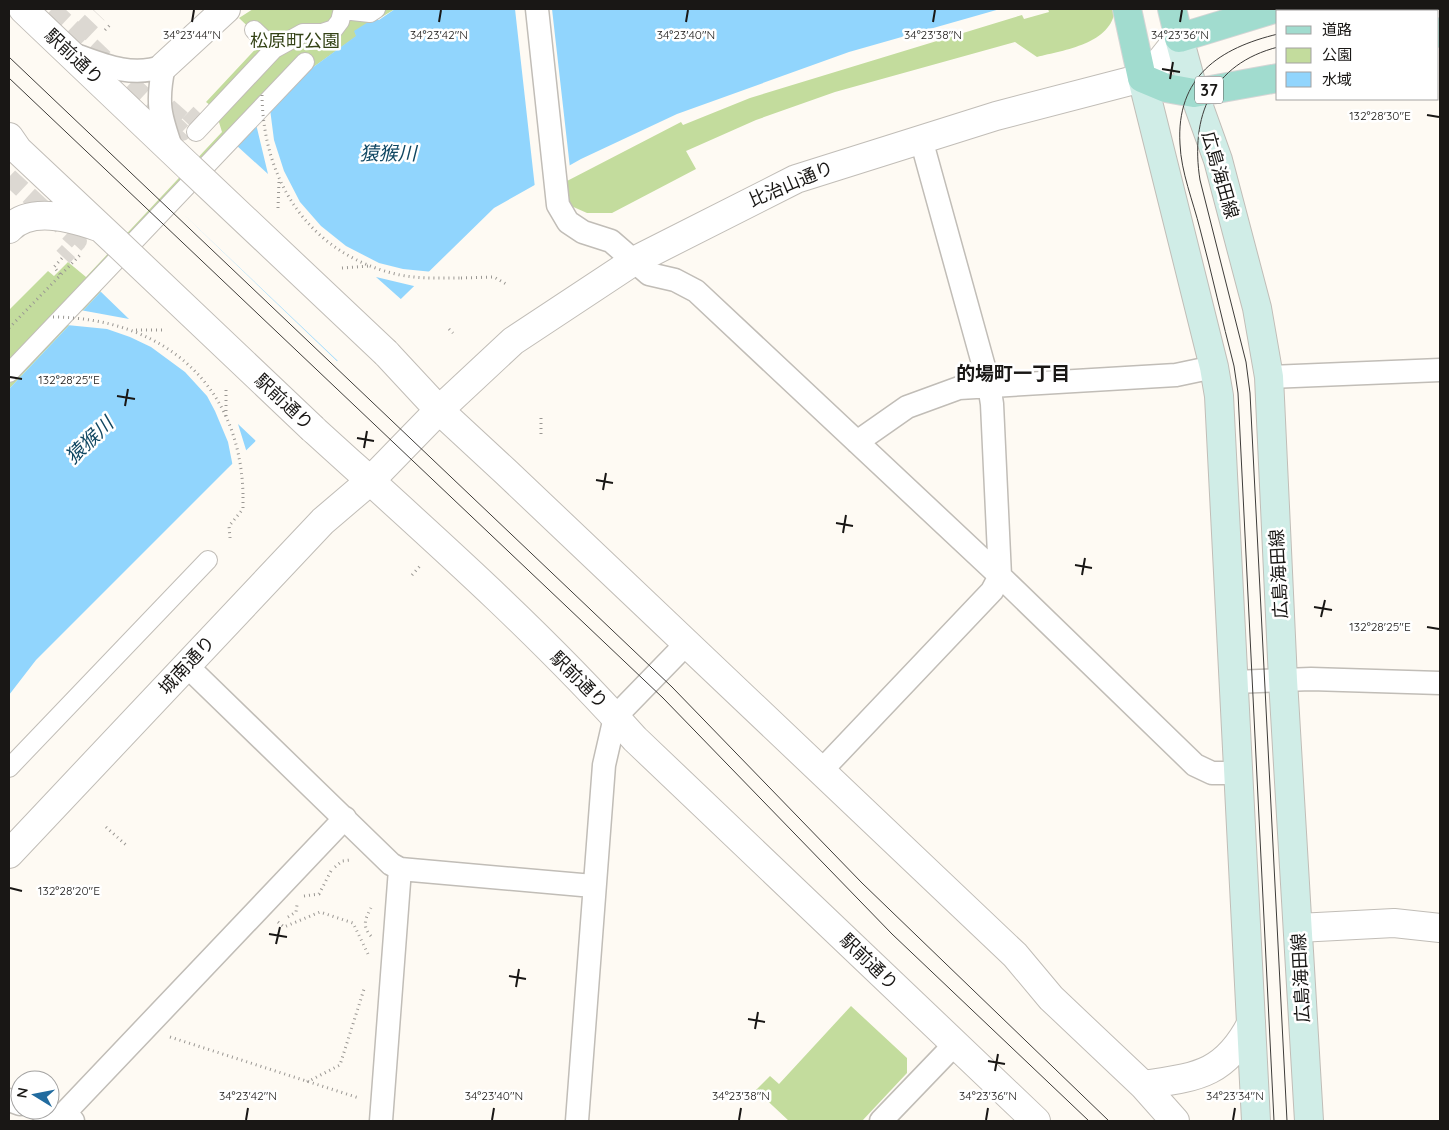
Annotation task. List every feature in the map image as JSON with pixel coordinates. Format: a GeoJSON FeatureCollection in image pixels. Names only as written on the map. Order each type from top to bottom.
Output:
{"type":"FeatureCollection","features":[{"type":"Feature","properties":{"kind":"main road"},"geometry":{"type":"LineString","coordinates":[[1127,9],[1142,78],[1214,367],[1221,424],[1256,1121]]}},
{"type":"Feature","properties":{"kind":"main road"},"geometry":{"type":"LineString","coordinates":[[1172,9],[1179,38],[1274,9]]}},
{"type":"Feature","properties":{"kind":"main road","name":"広島海田線"},"geometry":{"type":"LineString","coordinates":[[1179,38],[1194,92],[1218,160],[1252,289],[1270,377],[1283,680],[1309,1121]]}},
{"type":"Feature","properties":{"kind":"main road","name":"37"},"geometry":{"type":"LineString","coordinates":[[1142,78],[1166,88],[1194,92],[1276,78]]}},
{"type":"Feature","properties":{"kind":"street","name":"駅前通り"},"geometry":{"type":"LineString","coordinates":[[23,9],[386,353],[439,410]]}},
{"type":"Feature","properties":{"kind":"street"},"geometry":{"type":"LineString","coordinates":[[69,53],[125,71],[141,73],[164,66],[226,9]]}},
{"type":"Feature","properties":{"kind":"street"},"geometry":{"type":"LineString","coordinates":[[196,132],[274,49],[303,34],[325,39],[340,21],[343,9],[370,13],[376,9]]}},
{"type":"Feature","properties":{"kind":"street"},"geometry":{"type":"LineString","coordinates":[[537,9],[558,205],[568,222],[583,232],[611,241],[649,274],[675,280],[696,291],[1000,576],[1195,765],[1212,773],[1238,773]]}},
{"type":"Feature","properties":{"kind":"street"},"geometry":{"type":"LineString","coordinates":[[254,30],[274,49]]}},
{"type":"Feature","properties":{"kind":"street","name":"比治山通り"},"geometry":{"type":"LineString","coordinates":[[439,410],[513,341],[634,261],[796,179],[921,139],[1072,95],[1142,78],[1159,63],[1179,38]]}},
{"type":"Feature","properties":{"kind":"street"},"geometry":{"type":"LineString","coordinates":[[9,373],[305,62]]}},
{"type":"Feature","properties":{"kind":"street"},"geometry":{"type":"LineString","coordinates":[[164,66],[160,84],[159,112],[181,159]]}},
{"type":"Feature","properties":{"kind":"street","name":"駅前通り"},"geometry":{"type":"LineString","coordinates":[[9,137],[18,150],[313,429],[440,544],[594,693],[641,746],[1036,1121]]}},
{"type":"Feature","properties":{"kind":"street"},"geometry":{"type":"LineString","coordinates":[[821,771],[992,591],[1000,576],[992,404],[989,385],[921,139]]}},
{"type":"Feature","properties":{"kind":"street"},"geometry":{"type":"LineString","coordinates":[[9,229],[14,223],[30,217],[51,216],[80,220],[109,236]]}},
{"type":"Feature","properties":{"kind":"street"},"geometry":{"type":"LineString","coordinates":[[857,442],[907,407],[959,388],[1176,374],[1214,367]]}},
{"type":"Feature","properties":{"kind":"street"},"geometry":{"type":"LineString","coordinates":[[1270,377],[1440,370]]}},
{"type":"Feature","properties":{"kind":"street"},"geometry":{"type":"LineString","coordinates":[[439,410],[1015,955],[1051,998],[1143,1085],[1175,1121]]}},
{"type":"Feature","properties":{"kind":"street","name":"城南通り"},"geometry":{"type":"LineString","coordinates":[[9,854],[323,521],[370,481],[439,410]]}},
{"type":"Feature","properties":{"kind":"street"},"geometry":{"type":"LineString","coordinates":[[9,768],[208,560]]}},
{"type":"Feature","properties":{"kind":"street"},"geometry":{"type":"LineString","coordinates":[[576,1121],[604,765],[615,717],[686,644]]}},
{"type":"Feature","properties":{"kind":"street"},"geometry":{"type":"LineString","coordinates":[[187,666],[391,864],[400,869],[593,886]]}},
{"type":"Feature","properties":{"kind":"street"},"geometry":{"type":"LineString","coordinates":[[1234,682],[1310,678],[1440,683]]}},
{"type":"Feature","properties":{"kind":"street"},"geometry":{"type":"LineString","coordinates":[[64,1120],[145,1029],[345,818]]}},
{"type":"Feature","properties":{"kind":"street"},"geometry":{"type":"LineString","coordinates":[[381,1113],[382,964],[400,869]]}},
{"type":"Feature","properties":{"kind":"street"},"geometry":{"type":"LineString","coordinates":[[1298,928],[1394,923],[1440,928]]}},
{"type":"Feature","properties":{"kind":"street"},"geometry":{"type":"LineString","coordinates":[[1143,1085],[1192,1078],[1208,1070],[1228,1058],[1241,1044],[1251,1024]]}},
{"type":"Feature","properties":{"kind":"street"},"geometry":{"type":"LineString","coordinates":[[882,1121],[955,1044]]}},
{"type":"Feature","properties":{"kind":"path"},"geometry":{"type":"LineString","coordinates":[[105,30],[110,25]]}},
{"type":"Feature","properties":{"kind":"path"},"geometry":{"type":"LineString","coordinates":[[262,96],[267,148],[280,182],[288,198],[310,225],[338,249],[369,266],[402,275],[424,278],[494,277],[506,284]]}},
{"type":"Feature","properties":{"kind":"path"},"geometry":{"type":"LineString","coordinates":[[278,208],[280,182]]}},
{"type":"Feature","properties":{"kind":"path"},"geometry":{"type":"LineString","coordinates":[[9,328],[82,253]]}},
{"type":"Feature","properties":{"kind":"path"},"geometry":{"type":"LineString","coordinates":[[60,274],[54,267],[63,257]]}},
{"type":"Feature","properties":{"kind":"path"},"geometry":{"type":"LineString","coordinates":[[342,268],[369,266]]}},
{"type":"Feature","properties":{"kind":"path"},"geometry":{"type":"LineString","coordinates":[[53,317],[103,321],[136,330],[169,349],[195,371],[217,399],[226,416],[238,450],[243,509],[228,526],[230,538]]}},
{"type":"Feature","properties":{"kind":"path"},"geometry":{"type":"LineString","coordinates":[[449,329],[453,333]]}},
{"type":"Feature","properties":{"kind":"path"},"geometry":{"type":"LineString","coordinates":[[136,330],[163,330]]}},
{"type":"Feature","properties":{"kind":"path"},"geometry":{"type":"LineString","coordinates":[[226,390],[226,416]]}},
{"type":"Feature","properties":{"kind":"path"},"geometry":{"type":"LineString","coordinates":[[541,416],[541,434]]}},
{"type":"Feature","properties":{"kind":"path"},"geometry":{"type":"LineString","coordinates":[[412,575],[421,565]]}},
{"type":"Feature","properties":{"kind":"path"},"geometry":{"type":"LineString","coordinates":[[106,827],[126,845]]}},
{"type":"Feature","properties":{"kind":"path"},"geometry":{"type":"LineString","coordinates":[[278,923],[296,912],[299,900],[304,896],[319,894],[330,872],[342,861],[357,861]]}},
{"type":"Feature","properties":{"kind":"path"},"geometry":{"type":"LineString","coordinates":[[372,905],[366,915],[365,925],[374,942]]}},
{"type":"Feature","properties":{"kind":"path"},"geometry":{"type":"LineString","coordinates":[[260,907],[284,927],[320,912],[353,923],[382,964]]}},
{"type":"Feature","properties":{"kind":"path"},"geometry":{"type":"LineString","coordinates":[[373,949],[382,964]]}},
{"type":"Feature","properties":{"kind":"path"},"geometry":{"type":"LineString","coordinates":[[307,1082],[340,1064],[382,964]]}},
{"type":"Feature","properties":{"kind":"path"},"geometry":{"type":"LineString","coordinates":[[145,1029],[307,1082],[381,1113]]}},
{"type":"Feature","properties":{"kind":"green space","name":"松原町公園"},"geometry":{"type":"Polygon","coordinates":[[[253,9],[395,9],[355,33],[357,36],[312,68],[9,389],[9,310],[48,271],[54,276],[68,262],[86,277],[222,132],[215,109],[206,102],[263,41],[239,18],[253,9]]]}},
{"type":"Feature","properties":{"kind":"green space"},"geometry":{"type":"Polygon","coordinates":[[[1048,9],[1115,9],[1112,21],[1105,30],[1085,44],[1037,57],[1015,42],[835,92],[756,120],[686,151],[696,169],[612,213],[587,213],[569,205],[567,181],[681,122],[683,125],[750,98],[1022,15],[1024,19],[1049,12],[1048,9]]]}},
{"type":"Feature","properties":{"kind":"green space"},"geometry":{"type":"Polygon","coordinates":[[[851,1006],[907,1058],[907,1073],[862,1121],[789,1121],[756,1090],[770,1076],[779,1084],[851,1006]]]}},
{"type":"Feature","properties":{"kind":"water","name":"猿猴川"},"geometry":{"type":"Polygon","coordinates":[[[395,9],[1000,9],[849,52],[677,114],[581,159],[494,208],[228,468],[36,660],[9,695],[9,389],[312,68],[356,36],[354,31],[373,19],[379,20],[395,9]]]}},
{"type":"Feature","properties":{"kind":"pier"},"geometry":{"type":"Polygon","coordinates":[[[515,9],[552,9],[570,168],[535,188],[515,9]]]}},
{"type":"Feature","properties":{"kind":"pier"},"geometry":{"type":"Polygon","coordinates":[[[270,109],[274,140],[284,171],[300,202],[321,226],[346,246],[379,263],[403,269],[433,272],[418,287],[376,277],[403,301],[340,363],[177,208],[236,145],[268,174],[256,124],[270,109]]]}},
{"type":"Feature","properties":{"kind":"pier"},"geometry":{"type":"Polygon","coordinates":[[[177,208],[339,363],[258,443],[238,424],[247,453],[233,467],[228,442],[215,411],[207,396],[185,372],[151,347],[130,337],[107,329],[67,325],[80,310],[129,319],[99,290],[177,208]]]}},
{"type":"Feature","properties":{"kind":"tunnel"},"geometry":{"type":"LineString","coordinates":[[52,9],[182,132],[200,113]]}},
{"type":"Feature","properties":{"kind":"tunnel"},"geometry":{"type":"LineString","coordinates":[[79,34],[98,14]]}},
{"type":"Feature","properties":{"kind":"tunnel"},"geometry":{"type":"LineString","coordinates":[[169,120],[183,104]]}},
{"type":"Feature","properties":{"kind":"tunnel"},"geometry":{"type":"LineString","coordinates":[[9,177],[78,241],[63,257]]}},
{"type":"Feature","properties":{"kind":"tram line"},"geometry":{"type":"LineString","coordinates":[[1374,10],[1379,9]]}},
{"type":"Feature","properties":{"kind":"tram line"},"geometry":{"type":"LineString","coordinates":[[1422,10],[1427,9]]}},
{"type":"Feature","properties":{"kind":"tram line"},"geometry":{"type":"LineString","coordinates":[[1274,1121],[1238,393],[1234,366],[1185,176],[1180,144],[1181,121],[1185,101],[1194,83],[1205,69],[1220,57],[1237,48],[1276,35]]}},
{"type":"Feature","properties":{"kind":"tram line"},"geometry":{"type":"LineString","coordinates":[[1276,48],[1255,55],[1236,66],[1221,80],[1210,96],[1203,115],[1199,135],[1198,157],[1200,180],[1246,362],[1250,393],[1287,1121]]}},
{"type":"Feature","properties":{"kind":"tram line"},"geometry":{"type":"LineString","coordinates":[[9,57],[672,687],[862,883],[1109,1121]]}},
{"type":"Feature","properties":{"kind":"tram line"},"geometry":{"type":"LineString","coordinates":[[9,78],[663,698],[892,934],[1089,1121]]}},
{"type":"Feature","properties":{"kind":"district","name":"的場町一丁目"},"geometry":{"type":"Point","coordinates":[1013,373]}}]}
